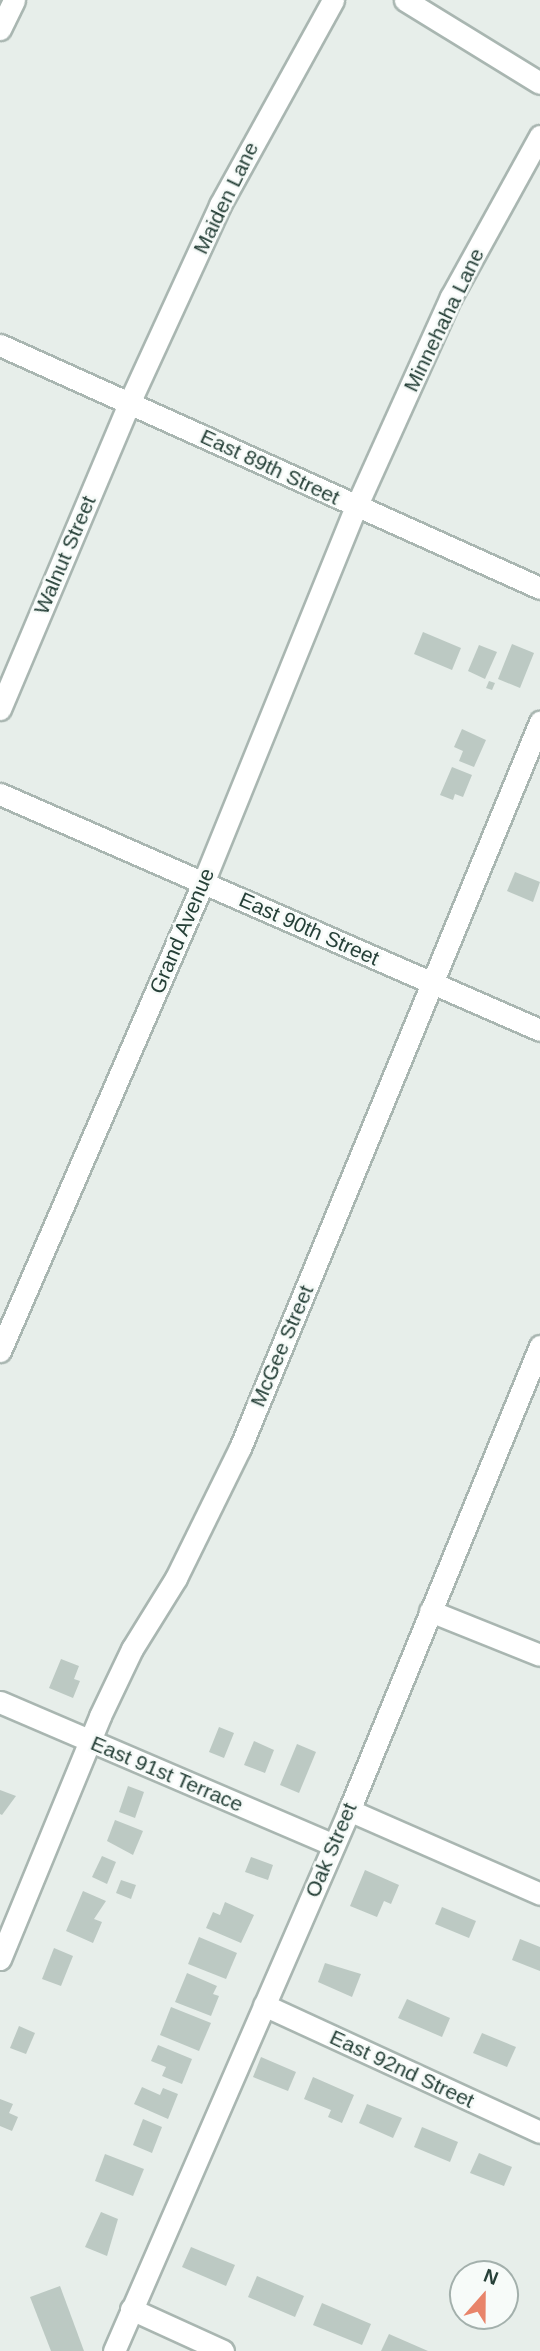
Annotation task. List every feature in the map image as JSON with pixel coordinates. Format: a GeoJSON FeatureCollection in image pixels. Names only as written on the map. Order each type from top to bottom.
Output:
{"type":"FeatureCollection","features":[{"type":"Feature","properties":{"kind":"street"},"geometry":{"type":"LineString","coordinates":[[0,29],[14,0]]}},
{"type":"Feature","properties":{"kind":"street","name":"Maiden Lane"},"geometry":{"type":"LineString","coordinates":[[130,401],[220,205],[333,0]]}},
{"type":"Feature","properties":{"kind":"street"},"geometry":{"type":"LineString","coordinates":[[405,0],[540,83]]}},
{"type":"Feature","properties":{"kind":"street","name":"Minnehaha Lane"},"geometry":{"type":"LineString","coordinates":[[356,507],[452,297],[540,136]]}},
{"type":"Feature","properties":{"kind":"street","name":"East 89th Street"},"geometry":{"type":"LineString","coordinates":[[0,345],[130,401],[356,507],[540,589]]}},
{"type":"Feature","properties":{"kind":"street","name":"Walnut Street"},"geometry":{"type":"LineString","coordinates":[[0,709],[130,401]]}},
{"type":"Feature","properties":{"kind":"street","name":"Grand Avenue"},"geometry":{"type":"LineString","coordinates":[[0,1351],[203,883],[356,507]]}},
{"type":"Feature","properties":{"kind":"street","name":"McGee Street"},"geometry":{"type":"LineString","coordinates":[[0,1959],[89,1741],[132,1650],[176,1578],[240,1448],[540,722]]}},
{"type":"Feature","properties":{"kind":"street","name":"East 90th Street"},"geometry":{"type":"LineString","coordinates":[[0,794],[540,1030]]}},
{"type":"Feature","properties":{"kind":"street","name":"Oak Street"},"geometry":{"type":"LineString","coordinates":[[114,2351],[349,1810],[430,1611],[531,1390],[540,1346]]}},
{"type":"Feature","properties":{"kind":"street"},"geometry":{"type":"LineString","coordinates":[[430,1611],[540,1655]]}},
{"type":"Feature","properties":{"kind":"street","name":"East 91st Terrace"},"geometry":{"type":"LineString","coordinates":[[0,1702],[334,1845]]}},
{"type":"Feature","properties":{"kind":"street"},"geometry":{"type":"LineString","coordinates":[[349,1810],[540,1895]]}},
{"type":"Feature","properties":{"kind":"street","name":"East 92nd Street"},"geometry":{"type":"LineString","coordinates":[[264,2006],[540,2132]]}},
{"type":"Feature","properties":{"kind":"street"},"geometry":{"type":"LineString","coordinates":[[131,2309],[223,2351]]}},
{"type":"Feature","properties":{"kind":"building"},"geometry":{"type":"Polygon","coordinates":[[[423,632],[461,648],[452,670],[414,654],[423,632]]]}},
{"type":"Feature","properties":{"kind":"building"},"geometry":{"type":"Polygon","coordinates":[[[512,644],[534,653],[520,688],[498,679],[512,644]]]}},
{"type":"Feature","properties":{"kind":"building"},"geometry":{"type":"Polygon","coordinates":[[[479,645],[497,652],[485,679],[468,671],[479,645]]]}},
{"type":"Feature","properties":{"kind":"building"},"geometry":{"type":"Polygon","coordinates":[[[489,681],[495,683],[492,690],[486,688],[489,681]]]}},
{"type":"Feature","properties":{"kind":"building"},"geometry":{"type":"Polygon","coordinates":[[[462,729],[486,740],[474,767],[459,761],[463,751],[454,747],[462,729]]]}},
{"type":"Feature","properties":{"kind":"building"},"geometry":{"type":"Polygon","coordinates":[[[452,767],[472,775],[463,797],[455,794],[453,800],[440,795],[452,767]]]}},
{"type":"Feature","properties":{"kind":"building"},"geometry":{"type":"Polygon","coordinates":[[[515,872],[540,882],[533,902],[507,891],[515,872]]]}},
{"type":"Feature","properties":{"kind":"building"},"geometry":{"type":"Polygon","coordinates":[[[61,1659],[79,1666],[74,1679],[80,1681],[73,1698],[49,1688],[61,1659]]]}},
{"type":"Feature","properties":{"kind":"building"},"geometry":{"type":"Polygon","coordinates":[[[219,1727],[234,1733],[224,1758],[209,1752],[219,1727]]]}},
{"type":"Feature","properties":{"kind":"building"},"geometry":{"type":"Polygon","coordinates":[[[254,1741],[274,1750],[265,1773],[244,1765],[254,1741]]]}},
{"type":"Feature","properties":{"kind":"building"},"geometry":{"type":"Polygon","coordinates":[[[297,1744],[316,1752],[299,1793],[280,1785],[297,1744]]]}},
{"type":"Feature","properties":{"kind":"building"},"geometry":{"type":"Polygon","coordinates":[[[128,1786],[144,1792],[135,1818],[119,1812],[128,1786]]]}},
{"type":"Feature","properties":{"kind":"building"},"geometry":{"type":"Polygon","coordinates":[[[0,1790],[16,1796],[2,1815],[0,1814],[0,1790]]]}},
{"type":"Feature","properties":{"kind":"building"},"geometry":{"type":"Polygon","coordinates":[[[115,1820],[143,1831],[133,1855],[107,1841],[115,1820]]]}},
{"type":"Feature","properties":{"kind":"building"},"geometry":{"type":"Polygon","coordinates":[[[102,1856],[116,1862],[107,1884],[92,1877],[102,1856]]]}},
{"type":"Feature","properties":{"kind":"building"},"geometry":{"type":"Polygon","coordinates":[[[251,1857],[273,1865],[268,1880],[245,1872],[251,1857]]]}},
{"type":"Feature","properties":{"kind":"building"},"geometry":{"type":"Polygon","coordinates":[[[365,1870],[399,1885],[391,1904],[384,1901],[377,1917],[350,1906],[365,1870]]]}},
{"type":"Feature","properties":{"kind":"building"},"geometry":{"type":"Polygon","coordinates":[[[121,1880],[136,1885],[131,1899],[116,1893],[121,1880]]]}},
{"type":"Feature","properties":{"kind":"building"},"geometry":{"type":"Polygon","coordinates":[[[83,1891],[106,1901],[94,1919],[102,1922],[93,1943],[66,1931],[83,1891]]]}},
{"type":"Feature","properties":{"kind":"building"},"geometry":{"type":"Polygon","coordinates":[[[225,1902],[254,1915],[241,1943],[206,1928],[213,1912],[220,1915],[225,1902]]]}},
{"type":"Feature","properties":{"kind":"building"},"geometry":{"type":"Polygon","coordinates":[[[442,1907],[476,1921],[469,1938],[435,1924],[442,1907]]]}},
{"type":"Feature","properties":{"kind":"building"},"geometry":{"type":"Polygon","coordinates":[[[199,1937],[237,1953],[226,1979],[188,1964],[199,1937]]]}},
{"type":"Feature","properties":{"kind":"building"},"geometry":{"type":"Polygon","coordinates":[[[520,1939],[540,1947],[540,1971],[512,1960],[520,1939]]]}},
{"type":"Feature","properties":{"kind":"building"},"geometry":{"type":"Polygon","coordinates":[[[54,1948],[73,1956],[61,1986],[42,1979],[54,1948]]]}},
{"type":"Feature","properties":{"kind":"building"},"geometry":{"type":"Polygon","coordinates":[[[325,1963],[361,1974],[352,1997],[318,1982],[325,1963]]]}},
{"type":"Feature","properties":{"kind":"building"},"geometry":{"type":"Polygon","coordinates":[[[187,1973],[217,1986],[213,1994],[219,1996],[211,2016],[175,2002],[187,1973]]]}},
{"type":"Feature","properties":{"kind":"building"},"geometry":{"type":"Polygon","coordinates":[[[407,1999],[450,2018],[442,2037],[398,2018],[407,1999]]]}},
{"type":"Feature","properties":{"kind":"building"},"geometry":{"type":"Polygon","coordinates":[[[171,2007],[211,2023],[199,2051],[160,2035],[171,2007]]]}},
{"type":"Feature","properties":{"kind":"building"},"geometry":{"type":"Polygon","coordinates":[[[19,2026],[35,2033],[26,2054],[10,2048],[19,2026]]]}},
{"type":"Feature","properties":{"kind":"building"},"geometry":{"type":"Polygon","coordinates":[[[482,2033],[516,2047],[507,2067],[473,2053],[482,2033]]]}},
{"type":"Feature","properties":{"kind":"building"},"geometry":{"type":"Polygon","coordinates":[[[158,2045],[192,2059],[182,2084],[162,2076],[166,2067],[151,2061],[158,2045]]]}},
{"type":"Feature","properties":{"kind":"building"},"geometry":{"type":"Polygon","coordinates":[[[261,2057],[296,2072],[288,2091],[253,2077],[261,2057]]]}},
{"type":"Feature","properties":{"kind":"building"},"geometry":{"type":"Polygon","coordinates":[[[313,2077],[354,2095],[342,2123],[328,2117],[331,2110],[304,2099],[313,2077]]]}},
{"type":"Feature","properties":{"kind":"building"},"geometry":{"type":"Polygon","coordinates":[[[142,2087],[160,2095],[163,2088],[178,2094],[168,2119],[134,2104],[142,2087]]]}},
{"type":"Feature","properties":{"kind":"building"},"geometry":{"type":"Polygon","coordinates":[[[0,2099],[13,2104],[9,2113],[18,2117],[12,2131],[0,2126],[0,2099]]]}},
{"type":"Feature","properties":{"kind":"building"},"geometry":{"type":"Polygon","coordinates":[[[367,2104],[402,2118],[393,2138],[359,2123],[367,2104]]]}},
{"type":"Feature","properties":{"kind":"building"},"geometry":{"type":"Polygon","coordinates":[[[143,2119],[162,2127],[152,2153],[133,2145],[143,2119]]]}},
{"type":"Feature","properties":{"kind":"building"},"geometry":{"type":"Polygon","coordinates":[[[422,2127],[458,2142],[450,2162],[414,2147],[422,2127]]]}},
{"type":"Feature","properties":{"kind":"building"},"geometry":{"type":"Polygon","coordinates":[[[479,2153],[512,2167],[504,2186],[470,2173],[479,2153]]]}},
{"type":"Feature","properties":{"kind":"building"},"geometry":{"type":"Polygon","coordinates":[[[105,2154],[144,2169],[133,2196],[95,2181],[105,2154]]]}},
{"type":"Feature","properties":{"kind":"building"},"geometry":{"type":"Polygon","coordinates":[[[101,2212],[118,2219],[107,2256],[85,2247],[101,2212]]]}},
{"type":"Feature","properties":{"kind":"building"},"geometry":{"type":"Polygon","coordinates":[[[191,2247],[235,2265],[226,2286],[182,2267],[191,2247]]]}},
{"type":"Feature","properties":{"kind":"building"},"geometry":{"type":"Polygon","coordinates":[[[257,2276],[304,2296],[295,2317],[248,2297],[257,2276]]]}},
{"type":"Feature","properties":{"kind":"building"},"geometry":{"type":"Polygon","coordinates":[[[60,2286],[84,2351],[51,2351],[30,2297],[60,2286]]]}},
{"type":"Feature","properties":{"kind":"building"},"geometry":{"type":"Polygon","coordinates":[[[322,2303],[371,2324],[362,2345],[313,2325],[322,2303]]]}},
{"type":"Feature","properties":{"kind":"building"},"geometry":{"type":"Polygon","coordinates":[[[389,2334],[428,2351],[381,2351],[389,2334]]]}}]}
